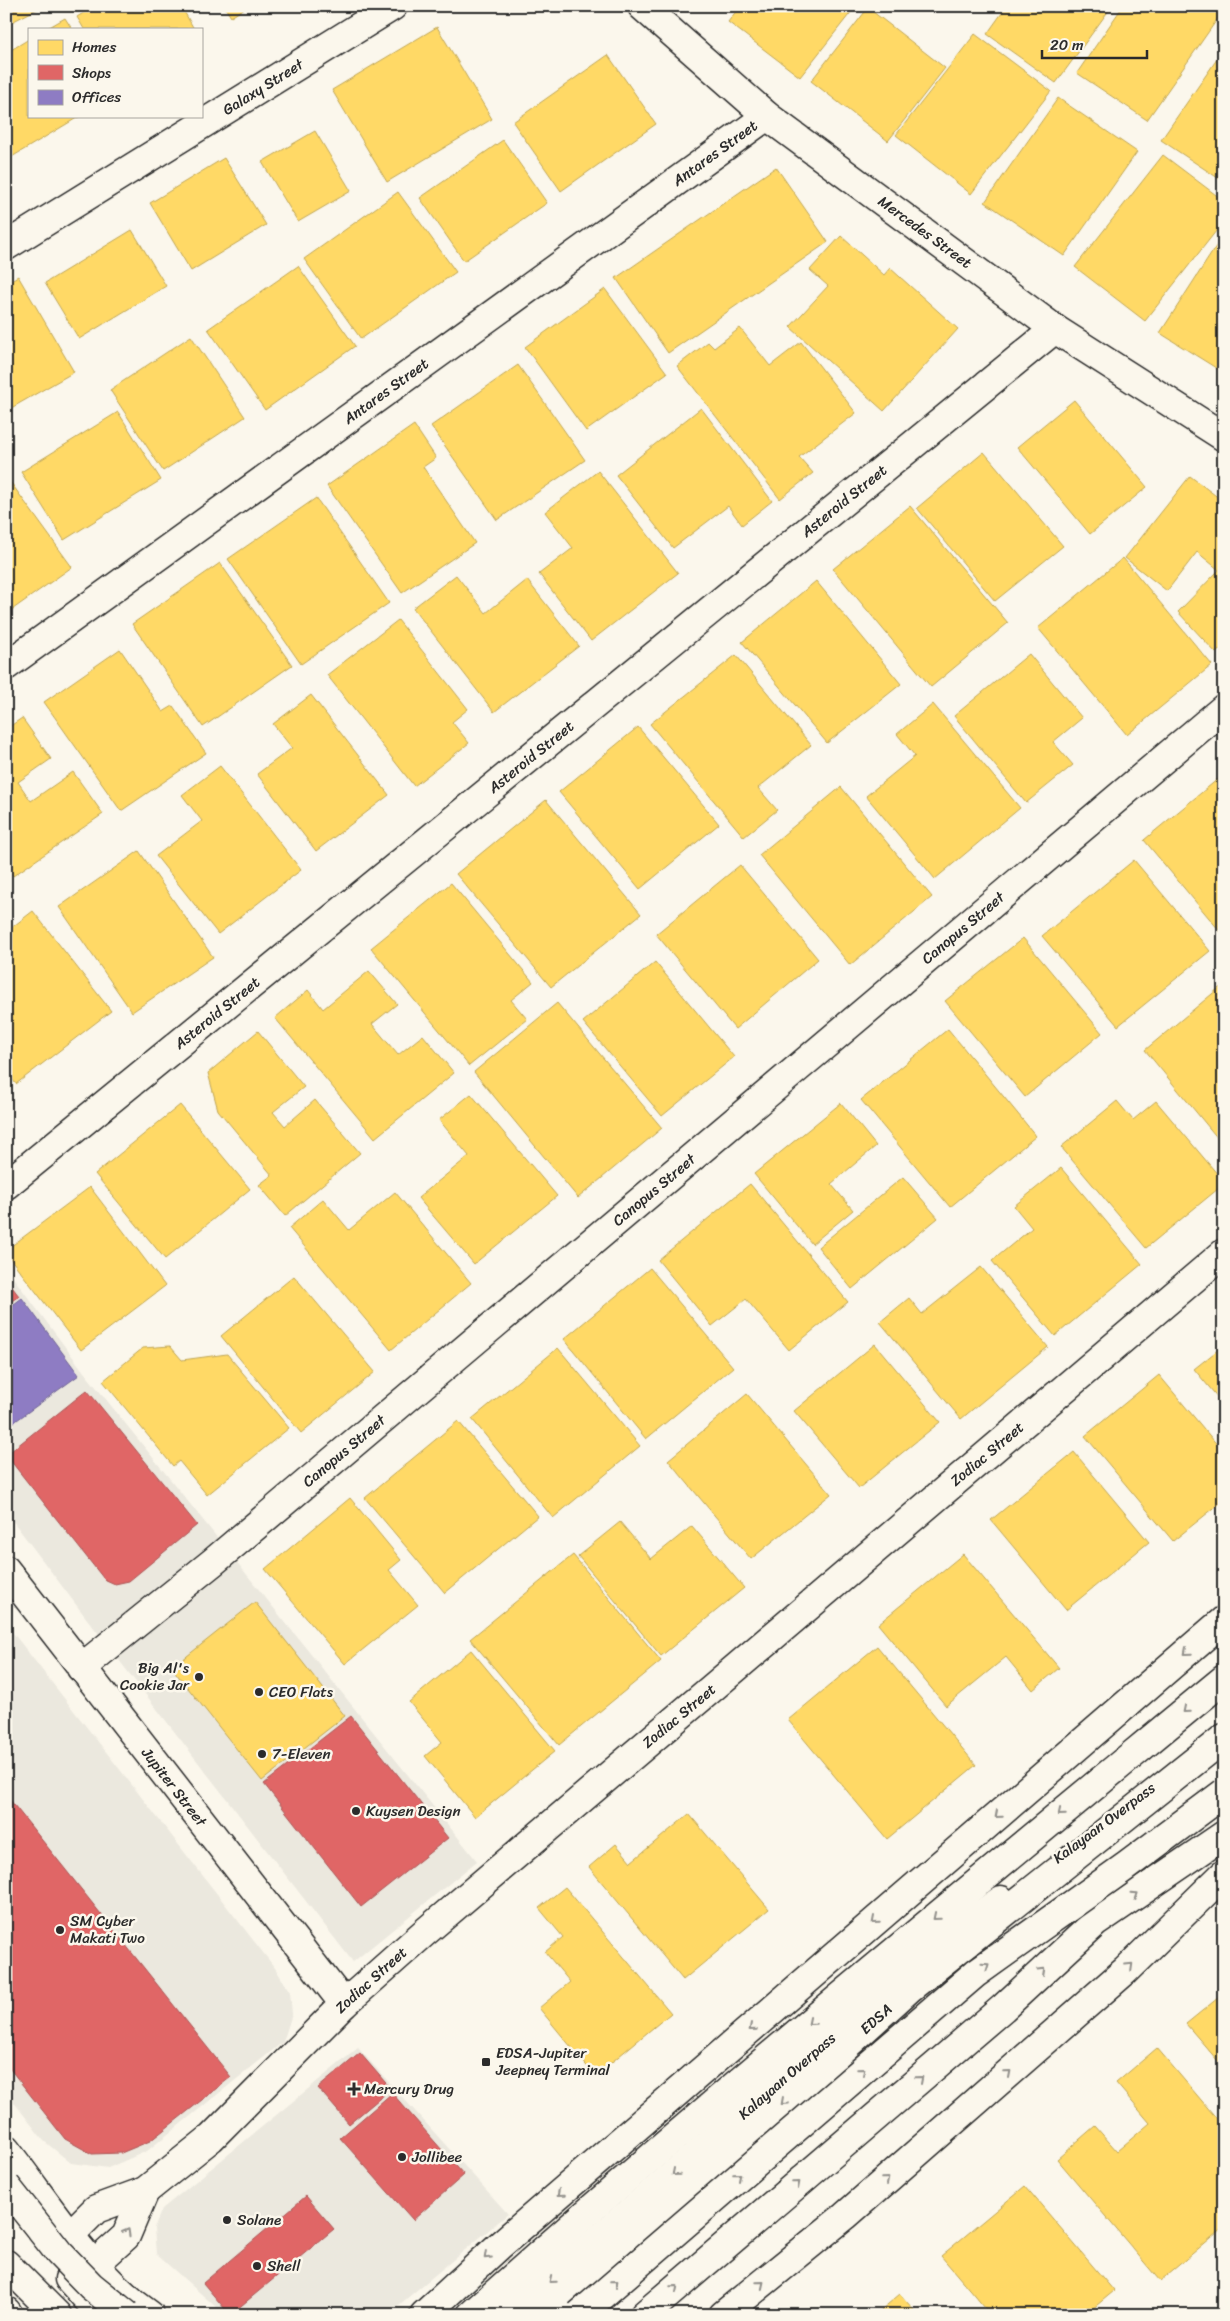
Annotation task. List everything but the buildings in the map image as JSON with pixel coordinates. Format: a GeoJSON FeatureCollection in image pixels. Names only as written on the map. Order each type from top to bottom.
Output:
{"type":"FeatureCollection","features":[{"type":"Feature","properties":{"kind":"main road","name":"Galaxy Street"},"geometry":{"type":"LineString","coordinates":[[6,246],[393,6]]}},
{"type":"Feature","properties":{"kind":"main road","name":"Mercedes Street"},"geometry":{"type":"LineString","coordinates":[[642,6],[767,116],[1055,329],[1224,436]]}},
{"type":"Feature","properties":{"kind":"main road","name":"Antares Street"},"geometry":{"type":"LineString","coordinates":[[6,666],[767,116]]}},
{"type":"Feature","properties":{"kind":"main road","name":"Asteroid Street"},"geometry":{"type":"LineString","coordinates":[[6,1185],[1055,329]]}},
{"type":"Feature","properties":{"kind":"main road","name":"Canopus Street"},"geometry":{"type":"LineString","coordinates":[[81,1668],[221,1555],[1224,708]]}},
{"type":"Feature","properties":{"kind":"main road","name":"Zodiac Street"},"geometry":{"type":"LineString","coordinates":[[70,2235],[96,2209],[144,2191],[211,2138],[344,2004],[447,1913],[1224,1253]]}},
{"type":"Feature","properties":{"kind":"main road","name":"Jupiter Street"},"geometry":{"type":"LineString","coordinates":[[6,1570],[344,2004]]}},
{"type":"Feature","properties":{"kind":"main road"},"geometry":{"type":"LineString","coordinates":[[424,2315],[499,2246],[1224,1620]]}},
{"type":"Feature","properties":{"kind":"main road"},"geometry":{"type":"LineString","coordinates":[[471,2315],[538,2255],[879,1964],[1224,1679]]}},
{"type":"Feature","properties":{"kind":"main road","name":"Kalayaan Overpass"},"geometry":{"type":"LineString","coordinates":[[498,2315],[522,2302],[552,2279],[939,1945],[1092,1833],[1224,1732]]}},
{"type":"Feature","properties":{"kind":"main road","name":"EDSA"},"geometry":{"type":"LineString","coordinates":[[542,2315],[613,2257],[911,1987],[1224,1738]]}},
{"type":"Feature","properties":{"kind":"main road"},"geometry":{"type":"LineString","coordinates":[[579,2315],[976,1973],[1125,1867],[1224,1793]]}},
{"type":"Feature","properties":{"kind":"main road"},"geometry":{"type":"LineString","coordinates":[[644,2315],[1003,2008],[1095,1923],[1224,1835]]}},
{"type":"Feature","properties":{"kind":"main road"},"geometry":{"type":"LineString","coordinates":[[723,2315],[845,2216],[1117,1978],[1224,1874]]}},
{"type":"Feature","properties":{"kind":"main road"},"geometry":{"type":"LineString","coordinates":[[11,2168],[95,2264],[116,2286],[150,2315]]}},
{"type":"Feature","properties":{"kind":"main road"},"geometry":{"type":"LineString","coordinates":[[11,2168],[29,2226],[42,2250],[102,2315]]}},
{"type":"Feature","properties":{"kind":"main road"},"geometry":{"type":"LineString","coordinates":[[11,2168],[58,2253],[91,2286],[127,2315]]}},
{"type":"Feature","properties":{"kind":"main road","name":"Zodiac Street"},"geometry":{"type":"LineString","coordinates":[[95,2264],[126,2236],[144,2191]]}},
{"type":"Feature","properties":{"kind":"main road"},"geometry":{"type":"LineString","coordinates":[[6,2264],[57,2315]]}},
{"type":"Feature","properties":{"kind":"main road"},"geometry":{"type":"LineString","coordinates":[[6,2311],[9,2315]]}},
{"type":"Feature","properties":{"kind":"shaded area"},"geometry":{"type":"Polygon","coordinates":[[[6,1268],[84,1372],[477,1861],[353,1962],[6,1512],[6,1268]]]}},
{"type":"Feature","properties":{"kind":"shaded area"},"geometry":{"type":"Polygon","coordinates":[[[6,1624],[275,1968],[290,1992],[292,2014],[283,2042],[147,2151],[108,2168],[71,2163],[44,2141],[6,2092],[6,1624]]]}},
{"type":"Feature","properties":{"kind":"shaded area"},"geometry":{"type":"Polygon","coordinates":[[[358,2048],[508,2214],[387,2315],[225,2315],[156,2254],[154,2228],[162,2209],[358,2048]]]}},
{"type":"Feature","properties":{"kind":"place","name":"Big Al's Cookie Jar"},"geometry":{"type":"Point","coordinates":[199,1677]}},
{"type":"Feature","properties":{"kind":"place","name":"CEO Flats"},"geometry":{"type":"Point","coordinates":[259,1692]}},
{"type":"Feature","properties":{"kind":"place","name":"7-Eleven"},"geometry":{"type":"Point","coordinates":[262,1754]}},
{"type":"Feature","properties":{"kind":"place","name":"Kuysen Design"},"geometry":{"type":"Point","coordinates":[356,1811]}},
{"type":"Feature","properties":{"kind":"place","name":"SM Cyber Makati Two"},"geometry":{"type":"Point","coordinates":[60,1930]}},
{"type":"Feature","properties":{"kind":"place","name":"EDSA-Jupiter Jeepney Terminal"},"geometry":{"type":"Point","coordinates":[486,2062]}},
{"type":"Feature","properties":{"kind":"place","name":"Mercury Drug"},"geometry":{"type":"Point","coordinates":[354,2089]}},
{"type":"Feature","properties":{"kind":"place","name":"Jollibee"},"geometry":{"type":"Point","coordinates":[402,2157]}},
{"type":"Feature","properties":{"kind":"place","name":"Solane"},"geometry":{"type":"Point","coordinates":[227,2220]}},
{"type":"Feature","properties":{"kind":"place","name":"Shell"},"geometry":{"type":"Point","coordinates":[257,2266]}}]}
